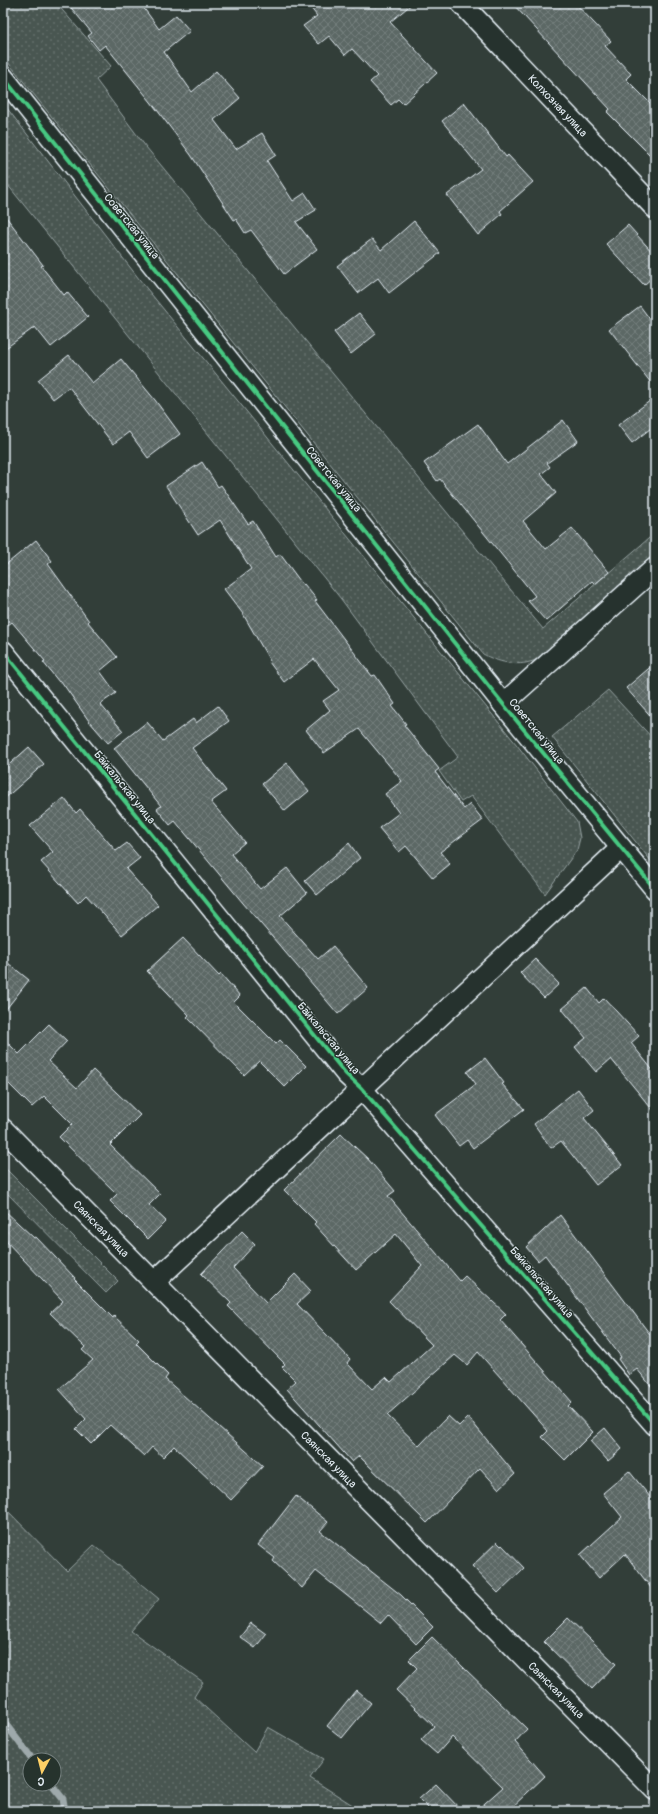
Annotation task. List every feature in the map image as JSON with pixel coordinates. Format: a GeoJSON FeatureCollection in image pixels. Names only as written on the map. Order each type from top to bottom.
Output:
{"type":"FeatureCollection","features":[{"type":"Feature","properties":{"kind":"street","name":"Колхозная улица"},"geometry":{"type":"LineString","coordinates":[[461,3],[655,208]]}},
{"type":"Feature","properties":{"kind":"street","name":"Советская улица"},"geometry":{"type":"LineString","coordinates":[[3,78],[503,704],[655,889]]}},
{"type":"Feature","properties":{"kind":"street"},"geometry":{"type":"LineString","coordinates":[[503,704],[655,568]]}},
{"type":"Feature","properties":{"kind":"street","name":"Байкальская улица"},"geometry":{"type":"LineString","coordinates":[[3,651],[341,1068],[361,1088],[655,1425]]}},
{"type":"Feature","properties":{"kind":"street"},"geometry":{"type":"LineString","coordinates":[[154,1282],[621,848]]}},
{"type":"Feature","properties":{"kind":"street","name":"Саянская улица"},"geometry":{"type":"LineString","coordinates":[[3,1129],[655,1790]]}},
{"type":"Feature","properties":{"kind":"shaded area"},"geometry":{"type":"Polygon","coordinates":[[[3,3],[56,3],[111,66],[96,80],[146,147],[543,629],[655,533],[655,553],[547,653],[533,661],[520,664],[507,663],[483,654],[3,56],[3,3]]]}},
{"type":"Feature","properties":{"kind":"shaded area"},"geometry":{"type":"Polygon","coordinates":[[[3,103],[143,284],[517,745],[577,822],[580,838],[577,850],[545,894],[471,796],[461,802],[439,771],[458,757],[341,599],[3,179],[3,103]]]}},
{"type":"Feature","properties":{"kind":"shaded area"},"geometry":{"type":"Polygon","coordinates":[[[608,690],[655,741],[655,866],[552,737],[608,690]]]}},
{"type":"Feature","properties":{"kind":"shaded area"},"geometry":{"type":"Polygon","coordinates":[[[3,1166],[118,1281],[106,1293],[3,1189],[3,1166]]]}},
{"type":"Feature","properties":{"kind":"shaded area"},"geometry":{"type":"Polygon","coordinates":[[[3,1506],[67,1571],[94,1545],[159,1599],[131,1631],[203,1682],[194,1697],[254,1752],[268,1727],[324,1759],[310,1778],[362,1811],[3,1811],[3,1506]]]}},
{"type":"Feature","properties":{"kind":"building"},"geometry":{"type":"Polygon","coordinates":[[[67,3],[140,3],[159,29],[176,15],[190,31],[164,52],[192,92],[216,71],[240,98],[214,120],[236,149],[262,133],[276,155],[267,161],[293,201],[305,193],[316,210],[296,222],[317,249],[284,274],[251,230],[245,233],[236,219],[234,220],[191,155],[151,102],[105,45],[99,50],[88,36],[92,33],[67,3]]]}},
{"type":"Feature","properties":{"kind":"building"},"geometry":{"type":"Polygon","coordinates":[[[307,3],[413,3],[390,22],[437,73],[403,104],[398,99],[391,105],[370,82],[377,76],[352,49],[345,55],[329,36],[319,44],[303,26],[317,16],[307,3]]]}},
{"type":"Feature","properties":{"kind":"building"},"geometry":{"type":"Polygon","coordinates":[[[512,3],[575,3],[611,41],[605,46],[631,74],[626,79],[655,108],[655,160],[607,112],[610,109],[512,3]]]}},
{"type":"Feature","properties":{"kind":"building"},"geometry":{"type":"Polygon","coordinates":[[[464,103],[506,157],[508,155],[533,182],[500,211],[502,214],[478,235],[447,195],[481,169],[442,121],[464,103]]]}},
{"type":"Feature","properties":{"kind":"building"},"geometry":{"type":"Polygon","coordinates":[[[3,213],[64,295],[67,292],[88,317],[51,347],[35,327],[3,350],[3,213]]]}},
{"type":"Feature","properties":{"kind":"building"},"geometry":{"type":"Polygon","coordinates":[[[414,221],[440,253],[389,293],[378,278],[358,293],[337,266],[372,239],[381,250],[414,221]]]}},
{"type":"Feature","properties":{"kind":"building"},"geometry":{"type":"Polygon","coordinates":[[[628,225],[655,255],[655,275],[644,285],[606,244],[628,225]]]}},
{"type":"Feature","properties":{"kind":"building"},"geometry":{"type":"Polygon","coordinates":[[[640,306],[655,326],[655,388],[609,329],[640,306]]]}},
{"type":"Feature","properties":{"kind":"building"},"geometry":{"type":"Polygon","coordinates":[[[359,313],[376,334],[351,354],[334,332],[359,313]]]}},
{"type":"Feature","properties":{"kind":"building"},"geometry":{"type":"Polygon","coordinates":[[[69,355],[92,383],[121,359],[155,400],[180,434],[148,458],[129,432],[113,444],[69,387],[53,399],[38,380],[69,355]]]}},
{"type":"Feature","properties":{"kind":"building"},"geometry":{"type":"Polygon","coordinates":[[[655,397],[655,425],[632,443],[618,425],[655,397]]]}},
{"type":"Feature","properties":{"kind":"building"},"geometry":{"type":"Polygon","coordinates":[[[563,420],[578,441],[547,463],[550,467],[541,474],[556,493],[523,521],[546,549],[572,528],[609,572],[595,584],[592,581],[546,621],[528,601],[535,596],[440,479],[437,481],[424,463],[478,424],[507,464],[563,420]]]}},
{"type":"Feature","properties":{"kind":"building"},"geometry":{"type":"Polygon","coordinates":[[[202,462],[218,487],[221,485],[248,524],[253,521],[276,557],[280,554],[303,585],[304,584],[317,600],[315,601],[372,676],[375,675],[395,704],[392,706],[406,724],[404,725],[439,769],[435,772],[464,809],[470,804],[483,820],[440,852],[450,864],[433,878],[406,846],[399,852],[379,828],[399,813],[385,794],[402,781],[359,729],[324,753],[306,730],[330,710],[323,701],[339,690],[314,659],[284,682],[269,662],[270,661],[243,614],[224,589],[251,569],[220,520],[198,535],[166,486],[202,462]]]}},
{"type":"Feature","properties":{"kind":"building"},"geometry":{"type":"Polygon","coordinates":[[[36,540],[52,561],[48,564],[89,621],[88,622],[117,657],[100,671],[116,693],[100,704],[123,731],[108,743],[89,721],[61,681],[59,682],[43,662],[45,661],[12,622],[3,629],[3,567],[36,540]]]}},
{"type":"Feature","properties":{"kind":"building"},"geometry":{"type":"Polygon","coordinates":[[[655,663],[655,721],[626,688],[655,663]]]}},
{"type":"Feature","properties":{"kind":"building"},"geometry":{"type":"Polygon","coordinates":[[[218,706],[229,721],[192,748],[226,791],[211,802],[245,842],[231,854],[260,889],[287,868],[307,893],[280,916],[318,959],[333,946],[368,988],[338,1014],[175,821],[170,825],[157,809],[161,806],[114,748],[147,722],[163,741],[193,719],[196,723],[218,706]]]}},
{"type":"Feature","properties":{"kind":"building"},"geometry":{"type":"Polygon","coordinates":[[[29,747],[44,764],[3,800],[3,770],[29,747]]]}},
{"type":"Feature","properties":{"kind":"building"},"geometry":{"type":"Polygon","coordinates":[[[287,763],[309,791],[285,811],[262,784],[287,763]]]}},
{"type":"Feature","properties":{"kind":"building"},"geometry":{"type":"Polygon","coordinates":[[[64,798],[76,813],[80,809],[116,851],[127,843],[140,858],[126,869],[158,905],[122,935],[86,895],[78,903],[41,862],[53,852],[30,826],[64,798]]]}},
{"type":"Feature","properties":{"kind":"building"},"geometry":{"type":"Polygon","coordinates":[[[349,843],[360,858],[317,895],[305,881],[349,843]]]}},
{"type":"Feature","properties":{"kind":"building"},"geometry":{"type":"Polygon","coordinates":[[[183,938],[219,976],[221,974],[240,996],[234,1002],[276,1044],[280,1040],[306,1066],[285,1087],[259,1061],[244,1075],[187,1017],[189,1015],[147,971],[183,938]]]}},
{"type":"Feature","properties":{"kind":"building"},"geometry":{"type":"Polygon","coordinates":[[[3,959],[29,980],[3,1013],[3,959]]]}},
{"type":"Feature","properties":{"kind":"building"},"geometry":{"type":"Polygon","coordinates":[[[535,959],[559,984],[544,998],[520,973],[535,959]]]}},
{"type":"Feature","properties":{"kind":"building"},"geometry":{"type":"Polygon","coordinates":[[[587,988],[599,1003],[604,998],[639,1036],[631,1043],[655,1073],[655,1113],[611,1059],[596,1072],[575,1047],[586,1038],[562,1009],[587,988]]]}},
{"type":"Feature","properties":{"kind":"building"},"geometry":{"type":"Polygon","coordinates":[[[49,1024],[67,1041],[48,1061],[77,1088],[93,1070],[140,1115],[110,1145],[160,1194],[149,1205],[166,1221],[148,1239],[110,1201],[117,1194],[59,1137],[72,1124],[44,1096],[32,1107],[3,1078],[3,1038],[19,1054],[49,1024]]]}},
{"type":"Feature","properties":{"kind":"building"},"geometry":{"type":"Polygon","coordinates":[[[485,1058],[504,1083],[502,1084],[524,1109],[473,1148],[467,1140],[459,1146],[435,1115],[476,1084],[467,1072],[485,1058]]]}},
{"type":"Feature","properties":{"kind":"building"},"geometry":{"type":"Polygon","coordinates":[[[578,1089],[594,1110],[584,1118],[622,1165],[596,1185],[561,1141],[551,1148],[534,1124],[578,1089]]]}},
{"type":"Feature","properties":{"kind":"building"},"geometry":{"type":"Polygon","coordinates":[[[341,1134],[368,1159],[395,1191],[388,1196],[460,1281],[465,1276],[506,1314],[500,1320],[572,1402],[568,1406],[593,1432],[565,1460],[542,1437],[548,1431],[478,1352],[467,1365],[455,1355],[387,1415],[419,1446],[448,1416],[459,1426],[468,1417],[515,1474],[499,1489],[480,1468],[427,1523],[359,1456],[352,1462],[287,1389],[296,1381],[282,1367],[285,1364],[228,1306],[231,1303],[201,1274],[242,1231],[255,1244],[233,1268],[266,1303],[295,1274],[311,1291],[297,1304],[350,1359],[347,1363],[372,1389],[386,1377],[391,1382],[432,1345],[389,1301],[422,1266],[396,1234],[356,1270],[314,1224],[316,1222],[284,1190],[341,1134]]]}},
{"type":"Feature","properties":{"kind":"building"},"geometry":{"type":"Polygon","coordinates":[[[3,1209],[34,1238],[36,1237],[75,1278],[74,1279],[113,1318],[114,1316],[139,1340],[136,1343],[168,1375],[165,1379],[263,1466],[231,1500],[174,1446],[163,1457],[152,1447],[144,1456],[110,1425],[91,1444],[76,1429],[86,1419],[59,1389],[93,1360],[82,1350],[85,1347],[50,1313],[63,1301],[3,1238],[3,1209]]]}},
{"type":"Feature","properties":{"kind":"building"},"geometry":{"type":"Polygon","coordinates":[[[560,1215],[655,1341],[655,1391],[637,1369],[629,1375],[618,1359],[621,1357],[545,1255],[538,1261],[526,1247],[560,1215]]]}},
{"type":"Feature","properties":{"kind":"building"},"geometry":{"type":"Polygon","coordinates":[[[605,1428],[622,1449],[608,1461],[590,1441],[605,1428]]]}},
{"type":"Feature","properties":{"kind":"building"},"geometry":{"type":"Polygon","coordinates":[[[629,1471],[655,1503],[655,1593],[625,1554],[599,1578],[580,1555],[622,1517],[603,1493],[629,1471]]]}},
{"type":"Feature","properties":{"kind":"building"},"geometry":{"type":"Polygon","coordinates":[[[296,1496],[328,1522],[320,1531],[401,1595],[433,1627],[416,1644],[388,1615],[381,1623],[316,1571],[302,1588],[273,1561],[275,1558],[258,1545],[296,1496]]]}},
{"type":"Feature","properties":{"kind":"building"},"geometry":{"type":"Polygon","coordinates":[[[497,1542],[501,1546],[502,1545],[524,1568],[498,1593],[472,1566],[497,1542]]]}},
{"type":"Feature","properties":{"kind":"building"},"geometry":{"type":"Polygon","coordinates":[[[568,1618],[616,1664],[592,1689],[544,1642],[568,1618]]]}},
{"type":"Feature","properties":{"kind":"building"},"geometry":{"type":"Polygon","coordinates":[[[251,1623],[266,1634],[255,1648],[240,1637],[251,1623]]]}},
{"type":"Feature","properties":{"kind":"building"},"geometry":{"type":"Polygon","coordinates":[[[432,1637],[527,1729],[515,1742],[545,1776],[508,1811],[476,1811],[503,1787],[452,1737],[437,1754],[421,1740],[434,1726],[396,1690],[417,1668],[409,1660],[432,1637]]]}},
{"type":"Feature","properties":{"kind":"building"},"geometry":{"type":"Polygon","coordinates":[[[356,1690],[371,1703],[342,1738],[327,1726],[356,1690]]]}},
{"type":"Feature","properties":{"kind":"building"},"geometry":{"type":"Polygon","coordinates":[[[436,1784],[462,1811],[431,1811],[419,1799],[436,1784]]]}},
{"type":"Feature","properties":{"kind":"waterway"},"geometry":{"type":"LineString","coordinates":[[3,1721],[27,1752]]}},
{"type":"Feature","properties":{"kind":"waterway"},"geometry":{"type":"LineString","coordinates":[[57,1792],[63,1799],[65,1811]]}},
{"type":"Feature","properties":{"kind":"cycle path"},"geometry":{"type":"LineString","coordinates":[[3,77],[503,704],[655,889]]}},
{"type":"Feature","properties":{"kind":"cycle path"},"geometry":{"type":"LineString","coordinates":[[3,651],[346,1074],[361,1088],[655,1425]]}}]}
